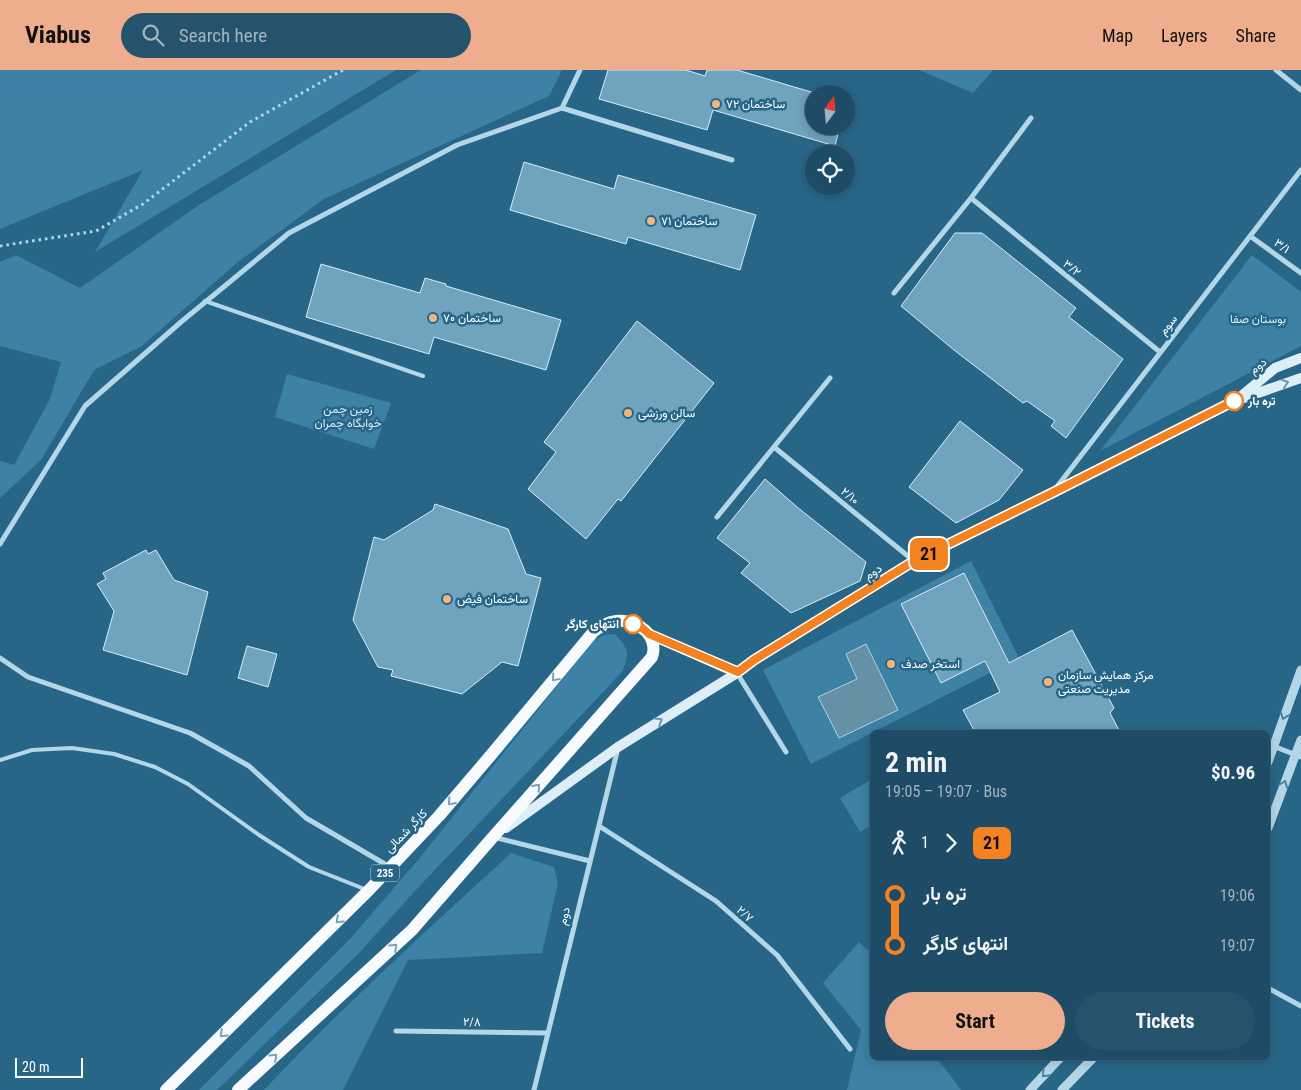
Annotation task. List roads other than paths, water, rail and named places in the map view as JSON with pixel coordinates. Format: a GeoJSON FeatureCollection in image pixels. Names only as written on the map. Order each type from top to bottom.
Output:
{"type":"FeatureCollection","features":[{"type":"Feature","properties":{"kind":"main road","name":"دوم"},"geometry":{"type":"LineString","coordinates":[[1235,401],[1274,368],[1301,358]]}},
{"type":"Feature","properties":{"kind":"main road","name":"دوم"},"geometry":{"type":"LineString","coordinates":[[493,837],[618,747],[914,561],[1235,401],[1301,378]]}},
{"type":"Feature","properties":{"kind":"main road","name":"کارگر شمالی"},"geometry":{"type":"LineString","coordinates":[[166,1090],[369,890],[458,793],[594,631],[604,624],[628,621],[640,626],[649,634]]}},
{"type":"Feature","properties":{"kind":"main road"},"geometry":{"type":"LineString","coordinates":[[649,634],[738,672]]}},
{"type":"Feature","properties":{"kind":"main road"},"geometry":{"type":"LineString","coordinates":[[238,1090],[412,930],[652,657],[654,645],[649,634]]}},
{"type":"Feature","properties":{"kind":"street"},"geometry":{"type":"LineString","coordinates":[[562,108],[580,70]]}},
{"type":"Feature","properties":{"kind":"street"},"geometry":{"type":"LineString","coordinates":[[1276,70],[1301,90]]}},
{"type":"Feature","properties":{"kind":"street"},"geometry":{"type":"LineString","coordinates":[[0,544],[85,406],[206,301],[289,233],[457,145],[562,108],[732,160]]}},
{"type":"Feature","properties":{"kind":"street"},"geometry":{"type":"LineString","coordinates":[[894,293],[971,198],[1032,118]]}},
{"type":"Feature","properties":{"kind":"street","name":"سوم"},"geometry":{"type":"LineString","coordinates":[[1052,493],[1301,170]]}},
{"type":"Feature","properties":{"kind":"street","name":"۳/۲"},"geometry":{"type":"LineString","coordinates":[[971,198],[1160,352]]}},
{"type":"Feature","properties":{"kind":"street","name":"۳/۱"},"geometry":{"type":"LineString","coordinates":[[1250,236],[1301,273]]}},
{"type":"Feature","properties":{"kind":"street"},"geometry":{"type":"LineString","coordinates":[[717,517],[830,378]]}},
{"type":"Feature","properties":{"kind":"street","name":"۲/۱۰"},"geometry":{"type":"LineString","coordinates":[[774,447],[914,561]]}},
{"type":"Feature","properties":{"kind":"street"},"geometry":{"type":"LineString","coordinates":[[0,658],[28,677],[190,733],[249,766],[306,818],[390,867]]}},
{"type":"Feature","properties":{"kind":"street"},"geometry":{"type":"LineString","coordinates":[[1270,757],[1301,670]]}},
{"type":"Feature","properties":{"kind":"street"},"geometry":{"type":"LineString","coordinates":[[738,672],[786,752]]}},
{"type":"Feature","properties":{"kind":"street"},"geometry":{"type":"LineString","coordinates":[[1270,823],[1298,756],[1301,740]]}},
{"type":"Feature","properties":{"kind":"street"},"geometry":{"type":"LineString","coordinates":[[1274,746],[1298,756]]}},
{"type":"Feature","properties":{"kind":"street","name":"دوم"},"geometry":{"type":"LineString","coordinates":[[534,1090],[618,747]]}},
{"type":"Feature","properties":{"kind":"street","name":"۲/۷"},"geometry":{"type":"LineString","coordinates":[[599,826],[716,901],[776,955],[850,1049]]}},
{"type":"Feature","properties":{"kind":"street"},"geometry":{"type":"LineString","coordinates":[[493,837],[590,862]]}},
{"type":"Feature","properties":{"kind":"street"},"geometry":{"type":"LineString","coordinates":[[1270,989],[1301,1006]]}},
{"type":"Feature","properties":{"kind":"street","name":"۲/۸"},"geometry":{"type":"LineString","coordinates":[[396,1031],[548,1033]]}},
{"type":"Feature","properties":{"kind":"street"},"geometry":{"type":"LineString","coordinates":[[1030,1090],[1058,1060]]}},
{"type":"Feature","properties":{"kind":"street"},"geometry":{"type":"LineString","coordinates":[[1062,1090],[1091,1060]]}},
{"type":"Feature","properties":{"kind":"lane"},"geometry":{"type":"LineString","coordinates":[[206,301],[423,376]]}},
{"type":"Feature","properties":{"kind":"lane"},"geometry":{"type":"LineString","coordinates":[[0,760],[32,750],[72,748],[114,754],[155,768],[188,784],[259,836],[309,867],[369,890]]}},
{"type":"Feature","properties":{"kind":"place","name":"ساختمان ۷۲"},"geometry":{"type":"Point","coordinates":[716,104]}},
{"type":"Feature","properties":{"kind":"place","name":"ساختمان ۷۱"},"geometry":{"type":"Point","coordinates":[651,221]}},
{"type":"Feature","properties":{"kind":"place","name":"ساختمان ۷۰"},"geometry":{"type":"Point","coordinates":[433,318]}},
{"type":"Feature","properties":{"kind":"place","name":"تره بار"},"geometry":{"type":"Point","coordinates":[1234,401]}},
{"type":"Feature","properties":{"kind":"place","name":"سالن ورزشی"},"geometry":{"type":"Point","coordinates":[628,413]}},
{"type":"Feature","properties":{"kind":"place","name":"ساختمان فیض"},"geometry":{"type":"Point","coordinates":[447,599]}},
{"type":"Feature","properties":{"kind":"place","name":"انتهای کارگر"},"geometry":{"type":"Point","coordinates":[633,624]}},
{"type":"Feature","properties":{"kind":"place","name":"استخر صدف"},"geometry":{"type":"Point","coordinates":[891,664]}},
{"type":"Feature","properties":{"kind":"place","name":"مرکز همایش سازمان مدیریت صنعتی"},"geometry":{"type":"Point","coordinates":[1048,682]}},
{"type":"Feature","properties":{"kind":"park label","name":"بوستان صفا"},"geometry":{"type":"Point","coordinates":[1258,319]}},
{"type":"Feature","properties":{"kind":"park label","name":"زمین چمن خوابگاه چمران"},"geometry":{"type":"Point","coordinates":[348,416]}}]}
